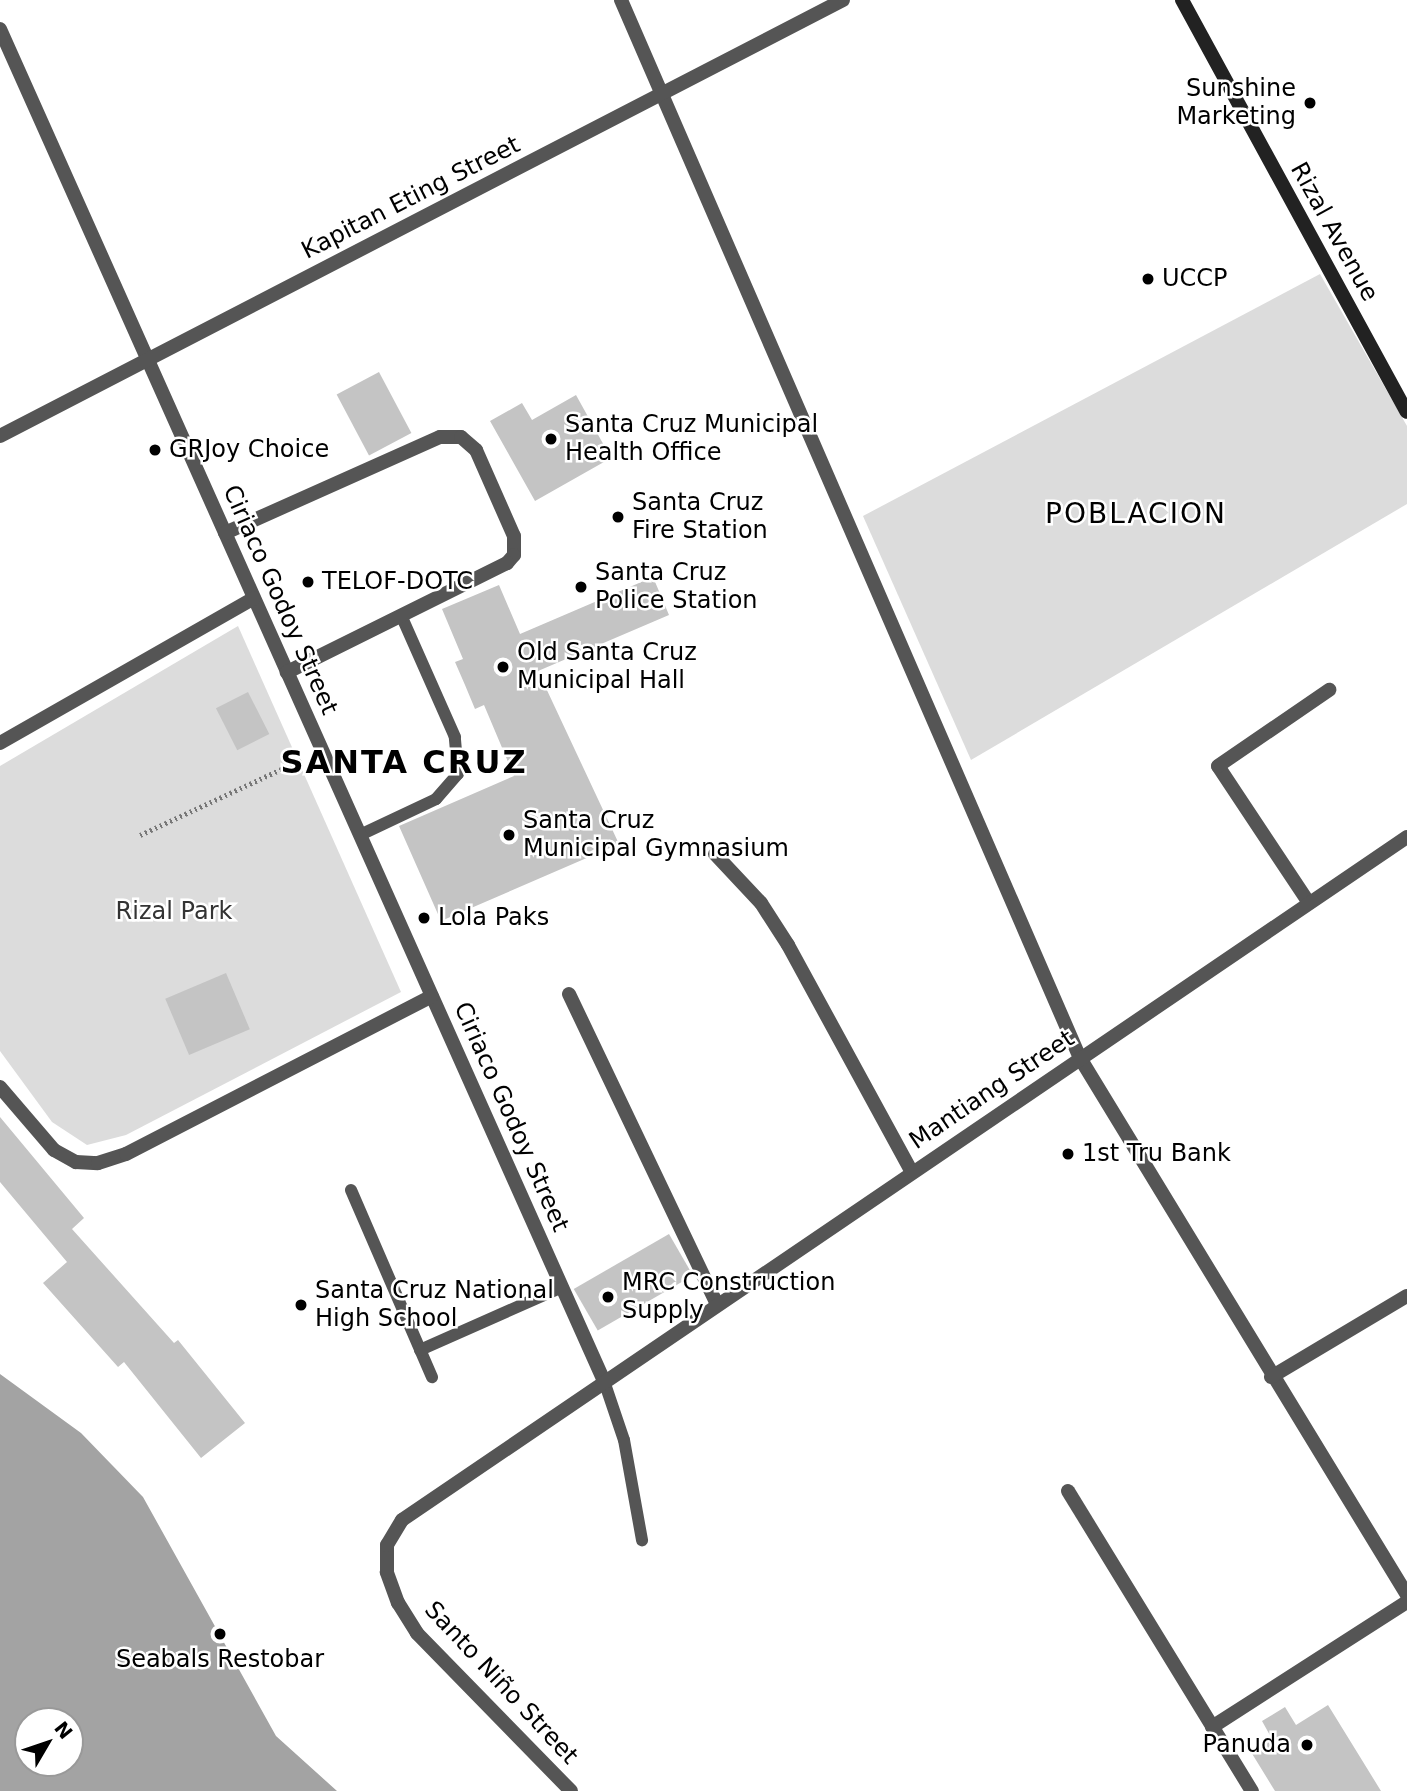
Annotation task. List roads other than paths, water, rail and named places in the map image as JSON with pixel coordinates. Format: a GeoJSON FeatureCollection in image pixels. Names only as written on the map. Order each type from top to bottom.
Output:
{"type":"FeatureCollection","features":[{"type":"Feature","properties":{"kind":"street"},"geometry":{"type":"LineString","coordinates":[[621,0],[1080,1058],[1271,1377],[1407,1595]]}},
{"type":"Feature","properties":{"kind":"street","name":"Kapitan Eting Street"},"geometry":{"type":"LineString","coordinates":[[0,436],[843,0]]}},
{"type":"Feature","properties":{"kind":"street","name":"Rizal Avenue"},"geometry":{"type":"LineString","coordinates":[[1182,0],[1407,412]]}},
{"type":"Feature","properties":{"kind":"street","name":"Ciriaco Godoy Street"},"geometry":{"type":"LineString","coordinates":[[0,29],[604,1381]]}},
{"type":"Feature","properties":{"kind":"street"},"geometry":{"type":"LineString","coordinates":[[225,533],[440,437],[461,437],[476,450],[514,536],[514,555],[499,569],[287,672]]}},
{"type":"Feature","properties":{"kind":"street"},"geometry":{"type":"LineString","coordinates":[[0,743],[254,598]]}},
{"type":"Feature","properties":{"kind":"street"},"geometry":{"type":"LineString","coordinates":[[1309,903],[1218,766],[1329,690]]}},
{"type":"Feature","properties":{"kind":"street","name":"Mantiang Street"},"geometry":{"type":"LineString","coordinates":[[604,1381],[1407,837]]}},
{"type":"Feature","properties":{"kind":"street"},"geometry":{"type":"LineString","coordinates":[[715,854],[761,903],[788,945],[912,1171]]}},
{"type":"Feature","properties":{"kind":"street"},"geometry":{"type":"LineString","coordinates":[[569,994],[717,1304]]}},
{"type":"Feature","properties":{"kind":"street"},"geometry":{"type":"LineString","coordinates":[[0,1087],[54,1150],[76,1162],[98,1163],[126,1154],[432,996]]}},
{"type":"Feature","properties":{"kind":"street"},"geometry":{"type":"LineString","coordinates":[[1271,1377],[1407,1296]]}},
{"type":"Feature","properties":{"kind":"street","name":"Santo Niño Street"},"geometry":{"type":"LineString","coordinates":[[571,1791],[417,1633],[387,1572],[387,1545],[402,1520],[604,1381]]}},
{"type":"Feature","properties":{"kind":"street"},"geometry":{"type":"LineString","coordinates":[[1068,1491],[1252,1791]]}},
{"type":"Feature","properties":{"kind":"street"},"geometry":{"type":"LineString","coordinates":[[1212,1727],[1407,1602]]}},
{"type":"Feature","properties":{"kind":"lane"},"geometry":{"type":"LineString","coordinates":[[360,835],[436,799],[457,774],[455,737],[401,615]]}},
{"type":"Feature","properties":{"kind":"lane"},"geometry":{"type":"LineString","coordinates":[[351,1191],[432,1377]]}},
{"type":"Feature","properties":{"kind":"lane"},"geometry":{"type":"LineString","coordinates":[[420,1350],[562,1287]]}},
{"type":"Feature","properties":{"kind":"lane"},"geometry":{"type":"LineString","coordinates":[[604,1381],[624,1440],[642,1540]]}},
{"type":"Feature","properties":{"kind":"place","name":"Sunshine Marketing"},"geometry":{"type":"Point","coordinates":[1310,103]}},
{"type":"Feature","properties":{"kind":"place","name":"UCCP"},"geometry":{"type":"Point","coordinates":[1148,279]}},
{"type":"Feature","properties":{"kind":"place","name":"Santa Cruz Municipal Health Office"},"geometry":{"type":"Point","coordinates":[551,439]}},
{"type":"Feature","properties":{"kind":"place","name":"GRJoy Choice"},"geometry":{"type":"Point","coordinates":[155,450]}},
{"type":"Feature","properties":{"kind":"place","name":"Santa Cruz Fire Station"},"geometry":{"type":"Point","coordinates":[618,517]}},
{"type":"Feature","properties":{"kind":"place","name":"TELOF-DOTC"},"geometry":{"type":"Point","coordinates":[308,582]}},
{"type":"Feature","properties":{"kind":"place","name":"Santa Cruz Police Station"},"geometry":{"type":"Point","coordinates":[581,587]}},
{"type":"Feature","properties":{"kind":"place","name":"Old Santa Cruz Municipal Hall"},"geometry":{"type":"Point","coordinates":[503,667]}},
{"type":"Feature","properties":{"kind":"place","name":"Santa Cruz Municipal Gymnasium"},"geometry":{"type":"Point","coordinates":[509,835]}},
{"type":"Feature","properties":{"kind":"place","name":"Lola Paks"},"geometry":{"type":"Point","coordinates":[424,918]}},
{"type":"Feature","properties":{"kind":"place","name":"1st Tru Bank"},"geometry":{"type":"Point","coordinates":[1068,1154]}},
{"type":"Feature","properties":{"kind":"place","name":"MRC Construction Supply"},"geometry":{"type":"Point","coordinates":[608,1297]}},
{"type":"Feature","properties":{"kind":"place","name":"Santa Cruz National High School"},"geometry":{"type":"Point","coordinates":[301,1305]}},
{"type":"Feature","properties":{"kind":"place","name":"Seabals Restobar"},"geometry":{"type":"Point","coordinates":[220,1634]}},
{"type":"Feature","properties":{"kind":"place","name":"Panuda"},"geometry":{"type":"Point","coordinates":[1307,1745]}},
{"type":"Feature","properties":{"kind":"district","name":"POBLACION"},"geometry":{"type":"Point","coordinates":[1136,514]}},
{"type":"Feature","properties":{"kind":"district","name":"SANTA CRUZ"},"geometry":{"type":"Point","coordinates":[404,762]}},
{"type":"Feature","properties":{"kind":"park label","name":"Rizal Park"},"geometry":{"type":"Point","coordinates":[174,912]}}]}
